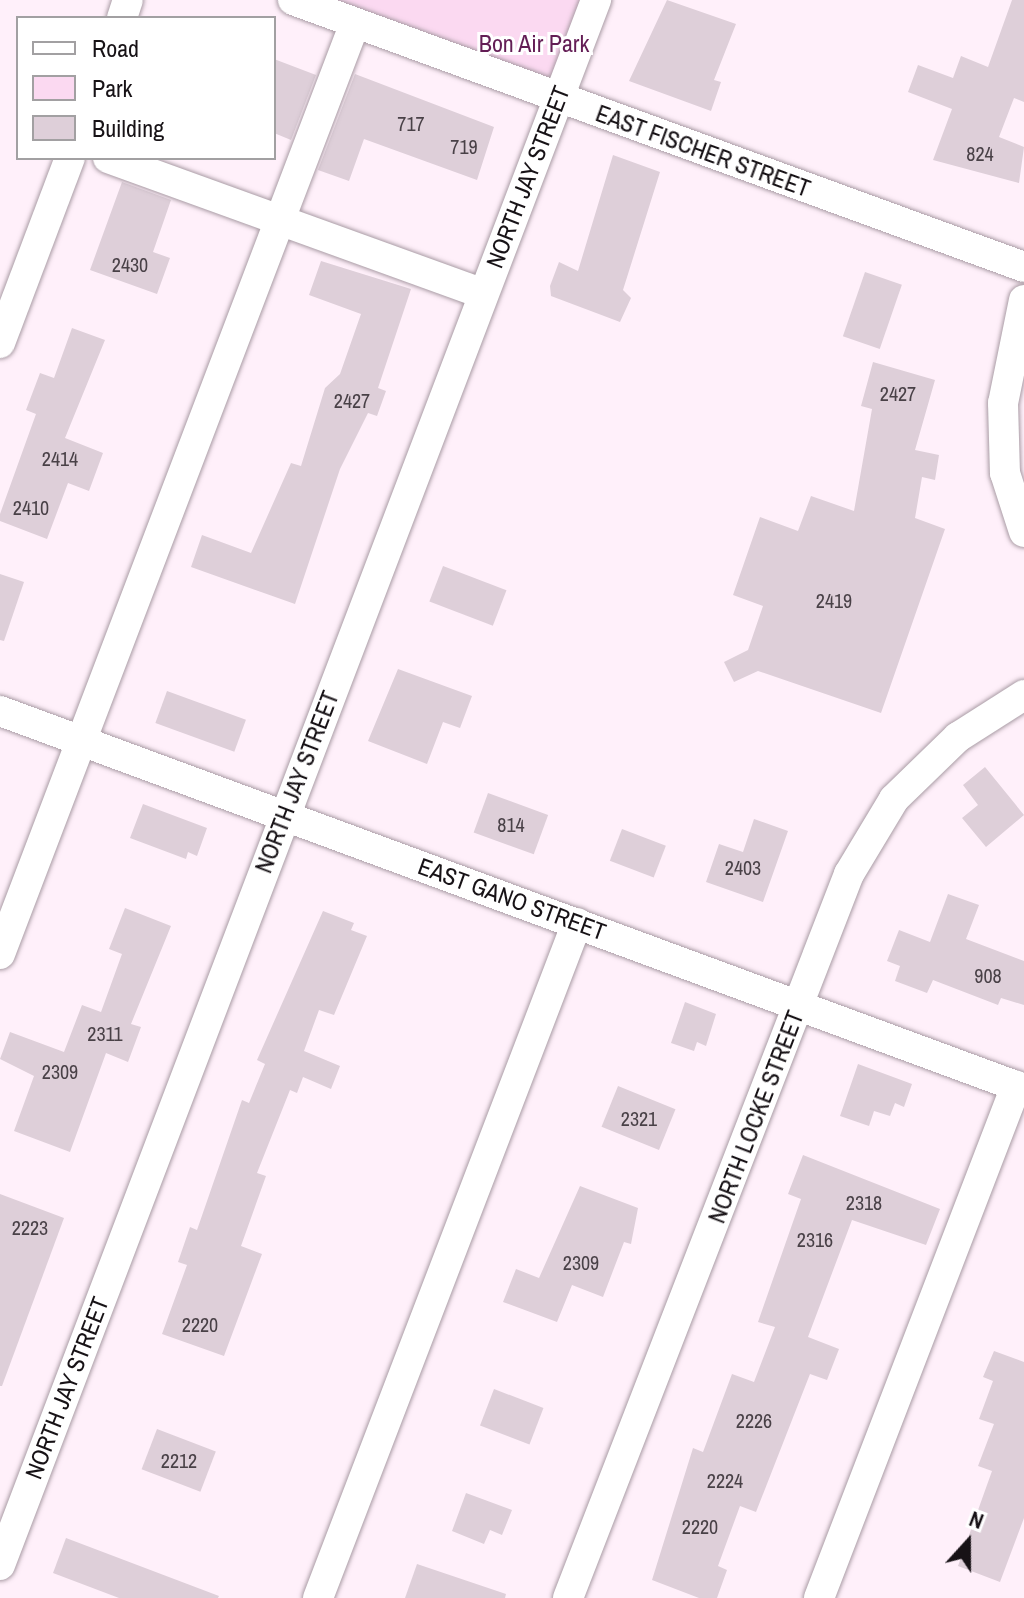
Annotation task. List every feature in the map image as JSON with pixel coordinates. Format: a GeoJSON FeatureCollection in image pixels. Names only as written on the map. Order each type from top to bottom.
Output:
{"type":"FeatureCollection","features":[{"type":"Feature","properties":{"kind":"street","name":"EAST FISCHER STREET"},"geometry":{"type":"LineString","coordinates":[[293,0],[1024,267]]}},
{"type":"Feature","properties":{"kind":"street","name":"NORTH JAY STREET"},"geometry":{"type":"LineString","coordinates":[[0,1565],[596,0]]}},
{"type":"Feature","properties":{"kind":"street"},"geometry":{"type":"LineString","coordinates":[[0,954],[355,23]]}},
{"type":"Feature","properties":{"kind":"street"},"geometry":{"type":"LineString","coordinates":[[0,343],[69,160]]}},
{"type":"Feature","properties":{"kind":"street"},"geometry":{"type":"LineString","coordinates":[[113,160],[483,294]]}},
{"type":"Feature","properties":{"kind":"street"},"geometry":{"type":"LineString","coordinates":[[1024,300],[1003,403],[1005,473],[1024,532]]}},
{"type":"Feature","properties":{"kind":"street","name":"NORTH LOCKE STREET"},"geometry":{"type":"LineString","coordinates":[[568,1598],[849,874],[894,799],[958,737],[1024,695]]}},
{"type":"Feature","properties":{"kind":"street","name":"EAST GANO STREET"},"geometry":{"type":"LineString","coordinates":[[0,711],[800,1003],[1020,1087]]}},
{"type":"Feature","properties":{"kind":"street"},"geometry":{"type":"LineString","coordinates":[[318,1598],[577,923]]}},
{"type":"Feature","properties":{"kind":"street"},"geometry":{"type":"LineString","coordinates":[[819,1598],[1020,1087]]}},
{"type":"Feature","properties":{"kind":"green space","name":"Bon Air Park"},"geometry":{"type":"Polygon","coordinates":[[[294,0],[596,0],[558,99],[294,0]]]}},
{"type":"Feature","properties":{"kind":"building"},"geometry":{"type":"Polygon","coordinates":[[[667,0],[736,24],[714,80],[721,82],[711,111],[629,81],[667,0]]]}},
{"type":"Feature","properties":{"kind":"building"},"geometry":{"type":"Polygon","coordinates":[[[1012,0],[1024,0],[1024,102],[1014,98],[999,137],[1024,147],[1019,183],[933,160],[952,109],[908,92],[918,65],[953,78],[961,56],[988,67],[1012,0]]]}},
{"type":"Feature","properties":{"kind":"building"},"geometry":{"type":"Polygon","coordinates":[[[276,60],[316,75],[291,140],[276,134],[276,60]]]}},
{"type":"Feature","properties":{"kind":"building"},"geometry":{"type":"Polygon","coordinates":[[[355,74],[494,127],[477,180],[364,139],[349,181],[318,170],[355,74]]]}},
{"type":"Feature","properties":{"kind":"building"},"geometry":{"type":"Polygon","coordinates":[[[613,155],[660,172],[623,290],[631,298],[620,322],[551,296],[550,286],[559,262],[578,271],[613,155]]]}},
{"type":"Feature","properties":{"kind":"building"},"geometry":{"type":"Polygon","coordinates":[[[122,182],[171,200],[153,252],[170,258],[157,294],[90,270],[122,182]]]}},
{"type":"Feature","properties":{"kind":"building"},"geometry":{"type":"Polygon","coordinates":[[[321,261],[411,289],[378,388],[386,391],[377,416],[368,413],[340,469],[295,604],[191,567],[202,535],[251,553],[291,463],[301,466],[325,388],[340,374],[361,314],[309,295],[321,261]]]}},
{"type":"Feature","properties":{"kind":"building"},"geometry":{"type":"Polygon","coordinates":[[[865,272],[902,285],[880,349],[843,336],[865,272]]]}},
{"type":"Feature","properties":{"kind":"building"},"geometry":{"type":"Polygon","coordinates":[[[72,328],[105,340],[65,438],[103,453],[89,491],[68,483],[47,539],[0,521],[0,514],[36,414],[26,410],[40,373],[54,378],[72,328]]]}},
{"type":"Feature","properties":{"kind":"building"},"geometry":{"type":"Polygon","coordinates":[[[873,362],[935,380],[915,450],[939,455],[935,480],[922,477],[915,518],[945,529],[881,713],[758,671],[734,682],[724,662],[748,650],[763,606],[733,595],[760,517],[798,531],[811,496],[854,511],[872,409],[861,406],[873,362]]]}},
{"type":"Feature","properties":{"kind":"building"},"geometry":{"type":"Polygon","coordinates":[[[443,566],[506,590],[493,626],[429,601],[443,566]]]}},
{"type":"Feature","properties":{"kind":"building"},"geometry":{"type":"Polygon","coordinates":[[[0,574],[24,582],[4,641],[0,640],[0,574]]]}},
{"type":"Feature","properties":{"kind":"building"},"geometry":{"type":"Polygon","coordinates":[[[398,669],[472,696],[460,728],[443,722],[427,764],[368,741],[398,669]]]}},
{"type":"Feature","properties":{"kind":"building"},"geometry":{"type":"Polygon","coordinates":[[[167,691],[246,720],[234,752],[155,723],[167,691]]]}},
{"type":"Feature","properties":{"kind":"building"},"geometry":{"type":"Polygon","coordinates":[[[985,767],[1024,815],[986,847],[962,818],[978,805],[963,785],[985,767]]]}},
{"type":"Feature","properties":{"kind":"building"},"geometry":{"type":"Polygon","coordinates":[[[488,793],[548,815],[534,854],[474,832],[488,793]]]}},
{"type":"Feature","properties":{"kind":"building"},"geometry":{"type":"Polygon","coordinates":[[[143,804],[207,828],[197,856],[188,852],[186,859],[130,838],[143,804]]]}},
{"type":"Feature","properties":{"kind":"building"},"geometry":{"type":"Polygon","coordinates":[[[754,819],[788,831],[763,902],[706,882],[719,844],[743,852],[754,819]]]}},
{"type":"Feature","properties":{"kind":"building"},"geometry":{"type":"Polygon","coordinates":[[[622,829],[666,846],[654,878],[610,861],[622,829]]]}},
{"type":"Feature","properties":{"kind":"building"},"geometry":{"type":"Polygon","coordinates":[[[948,894],[979,905],[966,939],[1024,961],[1024,1005],[1001,998],[998,1005],[933,980],[927,993],[895,981],[900,966],[887,961],[899,930],[930,942],[948,894]]]}},
{"type":"Feature","properties":{"kind":"building"},"geometry":{"type":"Polygon","coordinates":[[[125,908],[171,926],[131,1024],[141,1027],[128,1062],[106,1053],[70,1152],[14,1131],[34,1076],[0,1059],[10,1032],[64,1052],[82,1005],[101,1012],[122,954],[109,949],[125,908]]]}},
{"type":"Feature","properties":{"kind":"building"},"geometry":{"type":"Polygon","coordinates":[[[323,911],[354,923],[351,930],[367,936],[334,1015],[319,1010],[304,1051],[340,1066],[331,1089],[303,1077],[297,1093],[290,1090],[257,1173],[266,1176],[241,1246],[262,1254],[224,1356],[162,1334],[187,1265],[178,1262],[190,1227],[197,1230],[242,1100],[249,1103],[265,1064],[257,1060],[323,911]]]}},
{"type":"Feature","properties":{"kind":"building"},"geometry":{"type":"Polygon","coordinates":[[[685,1002],[716,1014],[706,1046],[697,1042],[694,1051],[671,1043],[685,1002]]]}},
{"type":"Feature","properties":{"kind":"building"},"geometry":{"type":"Polygon","coordinates":[[[858,1064],[912,1084],[904,1107],[895,1103],[890,1116],[874,1111],[869,1126],[840,1116],[858,1064]]]}},
{"type":"Feature","properties":{"kind":"building"},"geometry":{"type":"Polygon","coordinates":[[[618,1086],[675,1109],[659,1150],[602,1127],[618,1086]]]}},
{"type":"Feature","properties":{"kind":"building"},"geometry":{"type":"Polygon","coordinates":[[[803,1155],[940,1209],[926,1245],[852,1220],[808,1337],[839,1349],[827,1380],[810,1374],[756,1512],[740,1506],[718,1566],[727,1570],[717,1598],[699,1598],[652,1580],[693,1448],[703,1452],[732,1374],[754,1382],[775,1327],[758,1322],[801,1199],[788,1194],[803,1155]]]}},
{"type":"Feature","properties":{"kind":"building"},"geometry":{"type":"Polygon","coordinates":[[[580,1186],[638,1208],[631,1244],[624,1242],[603,1297],[572,1285],[557,1322],[503,1302],[516,1269],[539,1278],[580,1186]]]}},
{"type":"Feature","properties":{"kind":"building"},"geometry":{"type":"Polygon","coordinates":[[[0,1194],[64,1218],[2,1386],[0,1386],[0,1194]]]}},
{"type":"Feature","properties":{"kind":"building"},"geometry":{"type":"Polygon","coordinates":[[[994,1351],[1024,1362],[1024,1518],[1000,1582],[958,1566],[992,1471],[978,1466],[994,1424],[979,1419],[993,1381],[983,1377],[994,1351]]]}},
{"type":"Feature","properties":{"kind":"building"},"geometry":{"type":"Polygon","coordinates":[[[494,1389],[543,1408],[530,1444],[480,1425],[494,1389]]]}},
{"type":"Feature","properties":{"kind":"building"},"geometry":{"type":"Polygon","coordinates":[[[157,1429],[216,1452],[200,1492],[142,1469],[157,1429]]]}},
{"type":"Feature","properties":{"kind":"building"},"geometry":{"type":"Polygon","coordinates":[[[466,1493],[512,1510],[502,1535],[490,1530],[484,1544],[452,1531],[466,1493]]]}},
{"type":"Feature","properties":{"kind":"building"},"geometry":{"type":"Polygon","coordinates":[[[66,1538],[219,1596],[119,1598],[53,1573],[66,1538]]]}},
{"type":"Feature","properties":{"kind":"building"},"geometry":{"type":"Polygon","coordinates":[[[417,1564],[506,1594],[505,1598],[405,1598],[417,1564]]]}}]}
